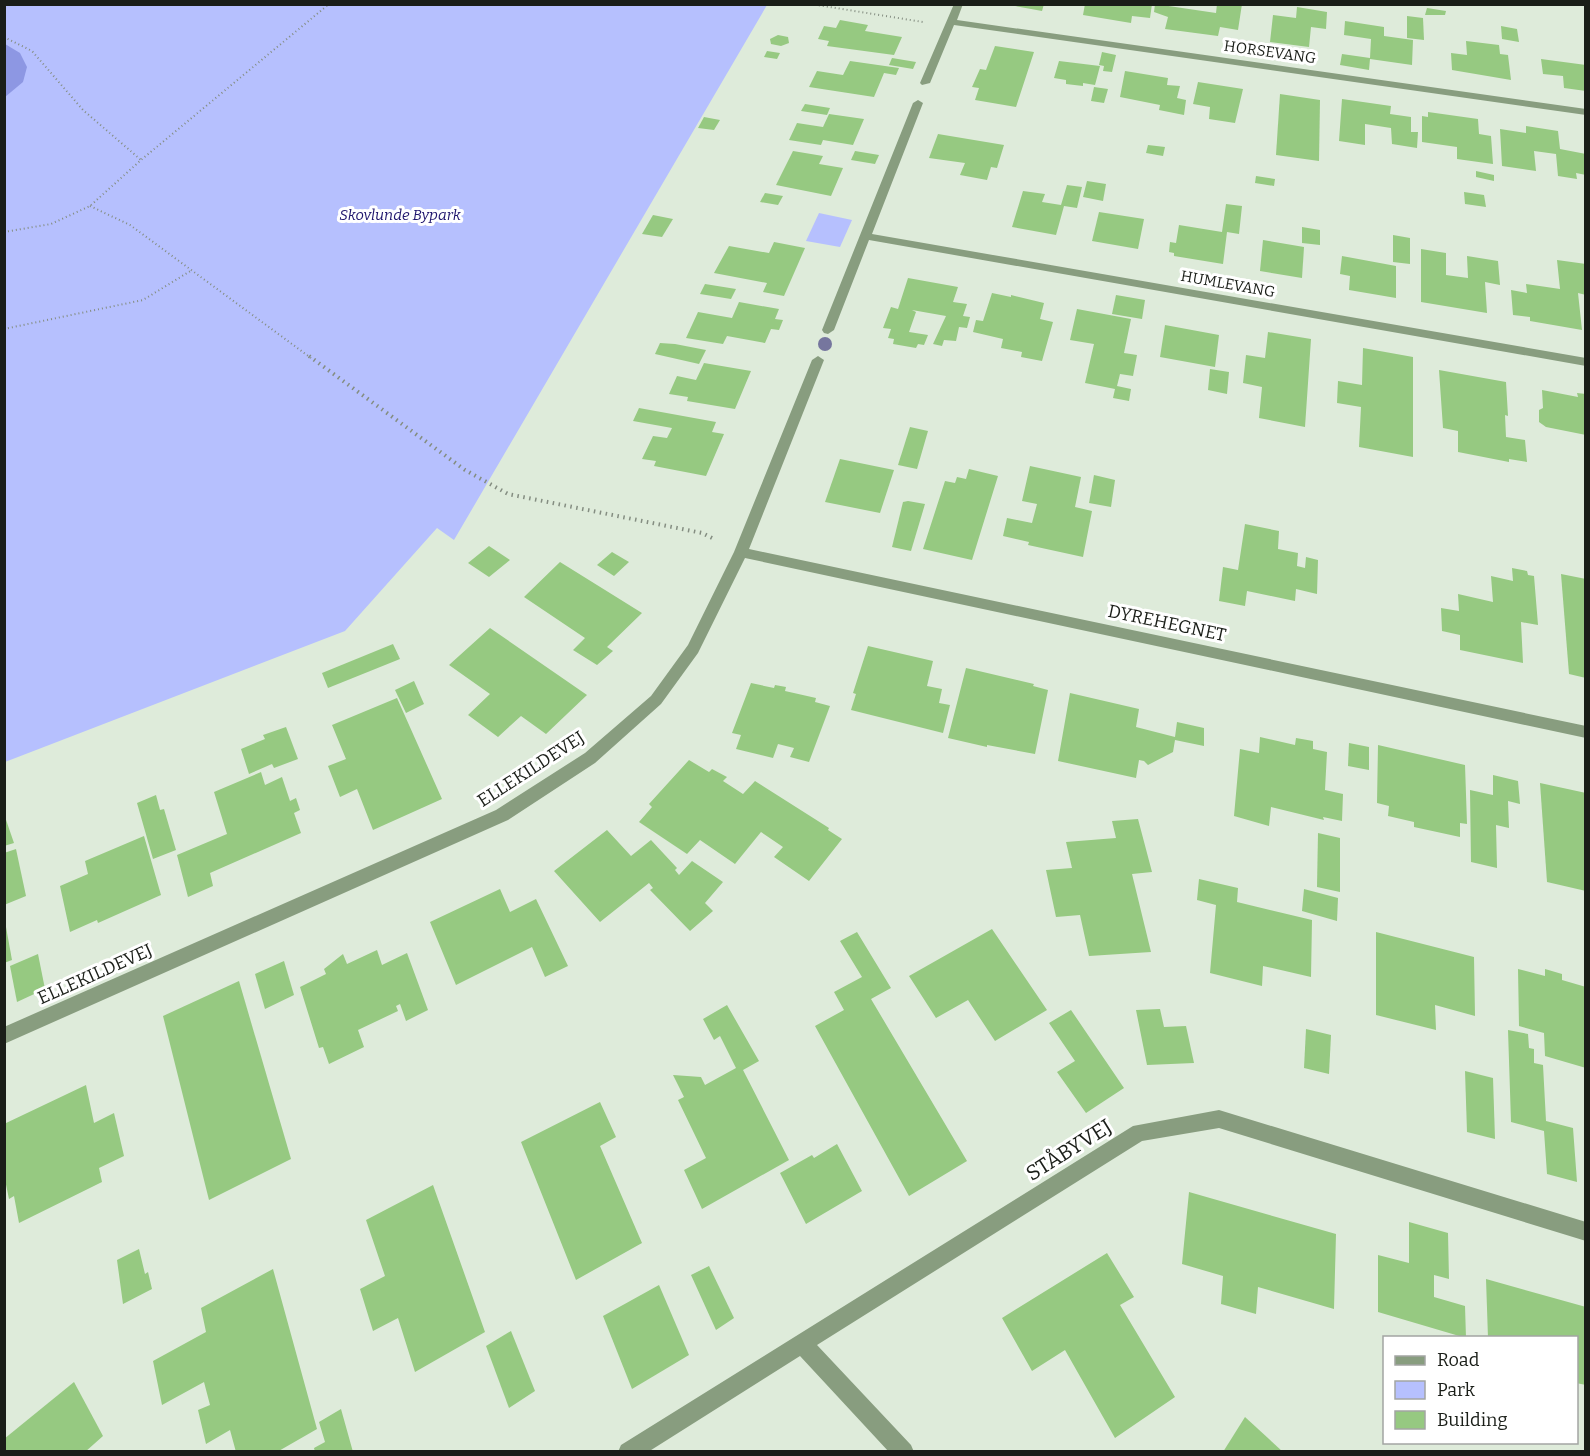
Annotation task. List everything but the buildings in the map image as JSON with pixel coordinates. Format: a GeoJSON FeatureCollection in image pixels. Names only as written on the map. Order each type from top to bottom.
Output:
{"type":"FeatureCollection","features":[{"type":"Feature","properties":{"kind":"street"},"geometry":{"type":"LineString","coordinates":[[925,83],[959,4]]}},
{"type":"Feature","properties":{"kind":"street","name":"HORSEVANG"},"geometry":{"type":"LineString","coordinates":[[950,24],[1586,112]]}},
{"type":"Feature","properties":{"kind":"street"},"geometry":{"type":"LineString","coordinates":[[828,330],[918,103]]}},
{"type":"Feature","properties":{"kind":"street","name":"HUMLEVANG"},"geometry":{"type":"LineString","coordinates":[[866,236],[1586,362]]}},
{"type":"Feature","properties":{"kind":"street","name":"ELLEKILDEVEJ"},"geometry":{"type":"LineString","coordinates":[[4,1036],[502,815],[580,764],[656,700],[693,649],[741,552],[818,360]]}},
{"type":"Feature","properties":{"kind":"street","name":"DYREHEGNET"},"geometry":{"type":"LineString","coordinates":[[741,552],[1586,732]]}},
{"type":"Feature","properties":{"kind":"street","name":"STÅBYVEJ"},"geometry":{"type":"LineString","coordinates":[[628,1452],[1139,1132],[1219,1119],[1586,1232]]}},
{"type":"Feature","properties":{"kind":"street"},"geometry":{"type":"LineString","coordinates":[[802,1344],[904,1452]]}},
{"type":"Feature","properties":{"kind":"path"},"geometry":{"type":"LineString","coordinates":[[4,232],[51,224],[90,207],[141,160],[329,4]]}},
{"type":"Feature","properties":{"kind":"path"},"geometry":{"type":"LineString","coordinates":[[811,4],[950,24]]}},
{"type":"Feature","properties":{"kind":"path"},"geometry":{"type":"LineString","coordinates":[[4,37],[32,51],[82,110],[141,160]]}},
{"type":"Feature","properties":{"kind":"path"},"geometry":{"type":"LineString","coordinates":[[90,207],[130,225],[465,470],[508,494],[702,533],[741,552]]}},
{"type":"Feature","properties":{"kind":"path"},"geometry":{"type":"LineString","coordinates":[[4,329],[143,300],[192,270]]}},
{"type":"Feature","properties":{"kind":"green space","name":"Skovlunde Bypark"},"geometry":{"type":"Polygon","coordinates":[[[5,5],[767,5],[454,540],[437,528],[345,631],[5,762],[5,5]]]}},
{"type":"Feature","properties":{"kind":"green space"},"geometry":{"type":"Polygon","coordinates":[[[819,213],[852,220],[840,247],[806,241],[819,213]]]}},
{"type":"Feature","properties":{"kind":"shaded area"},"geometry":{"type":"Polygon","coordinates":[[[5,44],[20,53],[27,67],[23,82],[5,97],[5,44]]]}}]}
